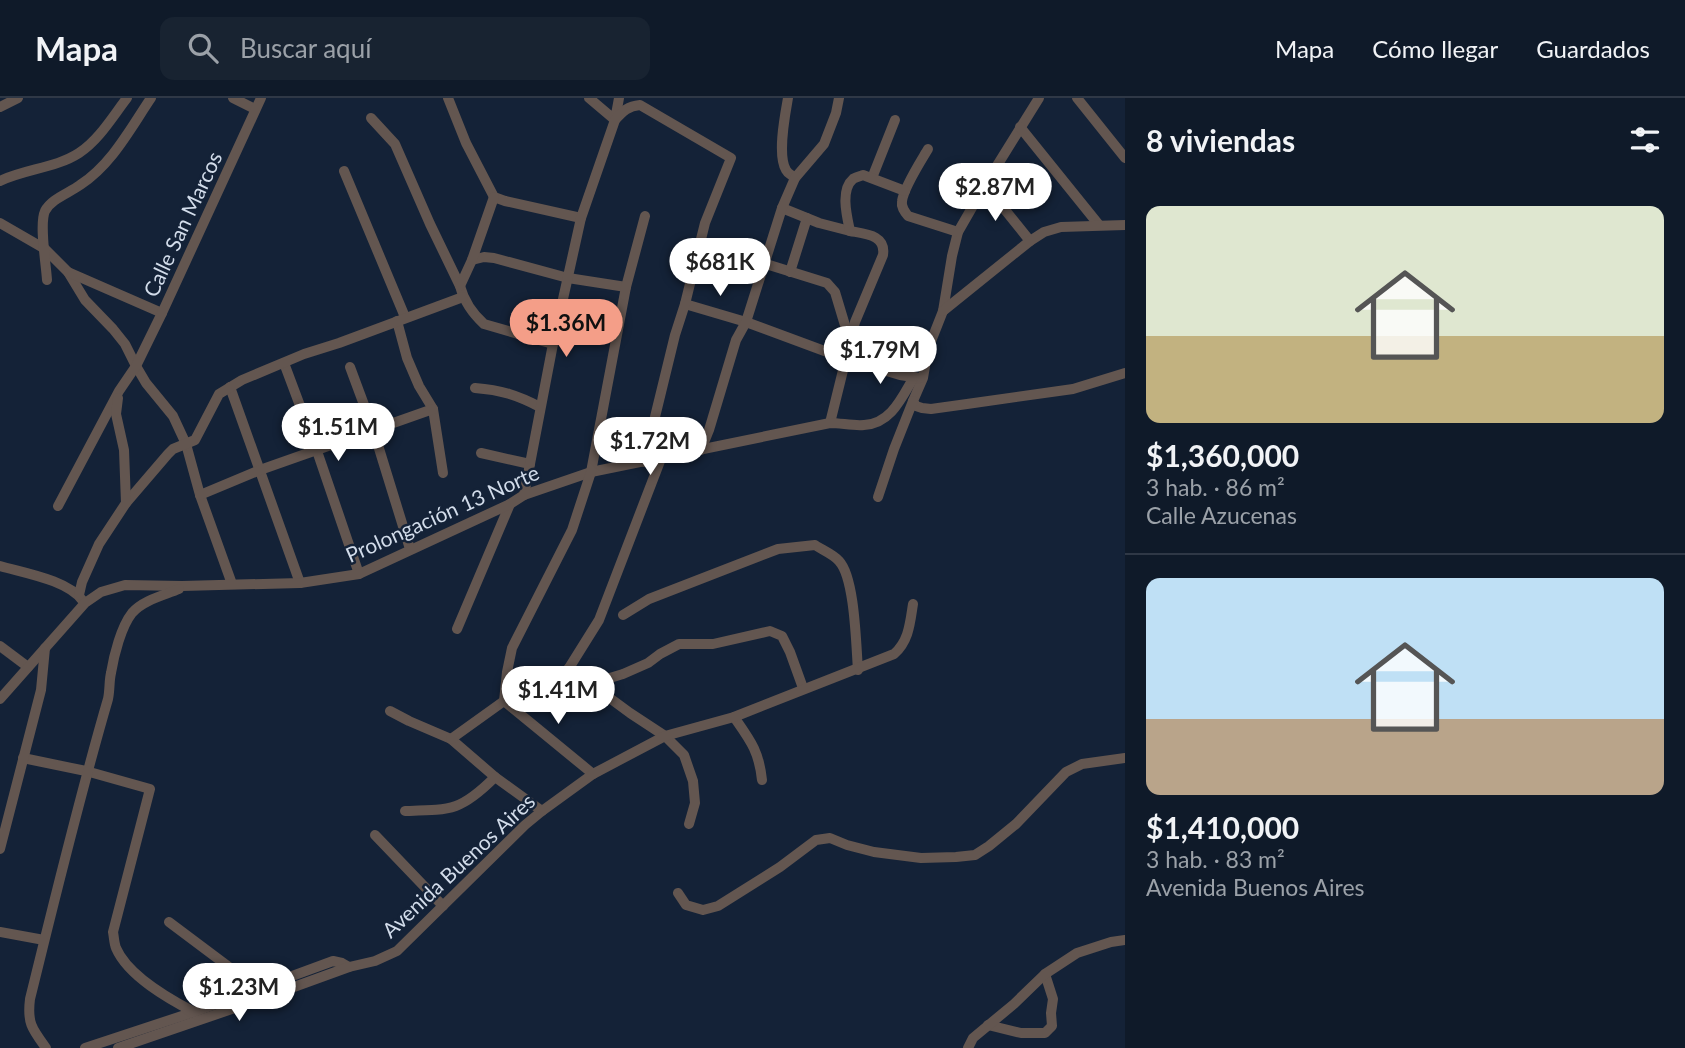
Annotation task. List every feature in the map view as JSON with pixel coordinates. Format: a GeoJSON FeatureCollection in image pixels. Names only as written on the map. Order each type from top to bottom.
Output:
{"type":"FeatureCollection","features":[{"type":"Feature","properties":{"kind":"street"},"geometry":{"type":"LineString","coordinates":[[0,107],[18,98]]}},
{"type":"Feature","properties":{"kind":"street"},"geometry":{"type":"LineString","coordinates":[[0,181],[80,152],[100,133],[127,98]]}},
{"type":"Feature","properties":{"kind":"street"},"geometry":{"type":"LineString","coordinates":[[47,280],[41,224],[44,212],[49,204],[97,172],[129,132],[151,98]]}},
{"type":"Feature","properties":{"kind":"street"},"geometry":{"type":"LineString","coordinates":[[233,98],[256,109]]}},
{"type":"Feature","properties":{"kind":"street","name":"Calle San Marcos"},"geometry":{"type":"LineString","coordinates":[[58,506],[162,313],[261,98]]}},
{"type":"Feature","properties":{"kind":"street"},"geometry":{"type":"LineString","coordinates":[[448,98],[466,143],[494,197],[582,218]]}},
{"type":"Feature","properties":{"kind":"street"},"geometry":{"type":"LineString","coordinates":[[589,98],[615,120]]}},
{"type":"Feature","properties":{"kind":"street"},"geometry":{"type":"LineString","coordinates":[[524,495],[553,344],[582,218],[615,120],[619,98]]}},
{"type":"Feature","properties":{"kind":"street"},"geometry":{"type":"LineString","coordinates":[[788,98],[781,151],[786,170],[795,178]]}},
{"type":"Feature","properties":{"kind":"street"},"geometry":{"type":"LineString","coordinates":[[701,450],[782,208],[795,178],[824,144],[839,98]]}},
{"type":"Feature","properties":{"kind":"street"},"geometry":{"type":"LineString","coordinates":[[878,497],[914,401],[918,378],[926,365],[928,349],[943,311],[958,232],[1039,98]]}},
{"type":"Feature","properties":{"kind":"street"},"geometry":{"type":"LineString","coordinates":[[1077,98],[1125,158]]}},
{"type":"Feature","properties":{"kind":"street"},"geometry":{"type":"LineString","coordinates":[[615,120],[623,110],[640,105],[731,159],[705,223],[644,462]]}},
{"type":"Feature","properties":{"kind":"street"},"geometry":{"type":"LineString","coordinates":[[371,118],[395,144],[475,316],[484,324],[553,344]]}},
{"type":"Feature","properties":{"kind":"street"},"geometry":{"type":"LineString","coordinates":[[873,178],[895,120]]}},
{"type":"Feature","properties":{"kind":"street"},"geometry":{"type":"LineString","coordinates":[[1020,127],[1099,225]]}},
{"type":"Feature","properties":{"kind":"street"},"geometry":{"type":"LineString","coordinates":[[928,149],[905,191],[903,210],[908,216],[958,232]]}},
{"type":"Feature","properties":{"kind":"street"},"geometry":{"type":"LineString","coordinates":[[344,171],[401,319],[407,358],[433,409],[443,473]]}},
{"type":"Feature","properties":{"kind":"street"},"geometry":{"type":"LineString","coordinates":[[850,231],[846,195],[853,178],[863,175],[905,191]]}},
{"type":"Feature","properties":{"kind":"street"},"geometry":{"type":"LineString","coordinates":[[985,186],[1030,241]]}},
{"type":"Feature","properties":{"kind":"street"},"geometry":{"type":"LineString","coordinates":[[0,699],[45,648],[82,599],[82,582],[99,544],[127,503],[173,449],[195,440],[219,394],[242,380],[401,319],[462,291],[494,197]]}},
{"type":"Feature","properties":{"kind":"street"},"geometry":{"type":"LineString","coordinates":[[782,208],[819,223],[874,236],[882,241],[884,247],[855,322],[830,422]]}},
{"type":"Feature","properties":{"kind":"street"},"geometry":{"type":"LineString","coordinates":[[504,701],[512,648],[572,530],[591,472],[626,286],[645,216]]}},
{"type":"Feature","properties":{"kind":"street"},"geometry":{"type":"LineString","coordinates":[[790,272],[807,218]]}},
{"type":"Feature","properties":{"kind":"street"},"geometry":{"type":"LineString","coordinates":[[0,223],[45,249],[68,272],[85,300],[125,344],[135,366],[173,416],[186,444],[200,495],[232,584]]}},
{"type":"Feature","properties":{"kind":"street"},"geometry":{"type":"LineString","coordinates":[[943,311],[1044,232],[1061,227],[1125,225]]}},
{"type":"Feature","properties":{"kind":"street"},"geometry":{"type":"LineString","coordinates":[[471,260],[494,258],[568,278],[626,286]]}},
{"type":"Feature","properties":{"kind":"street"},"geometry":{"type":"LineString","coordinates":[[763,263],[827,283],[835,292],[850,342]]}},
{"type":"Feature","properties":{"kind":"street"},"geometry":{"type":"LineString","coordinates":[[68,272],[162,313]]}},
{"type":"Feature","properties":{"kind":"street"},"geometry":{"type":"LineString","coordinates":[[685,304],[746,322],[845,359],[918,378]]}},
{"type":"Feature","properties":{"kind":"street"},"geometry":{"type":"LineString","coordinates":[[284,363],[359,574]]}},
{"type":"Feature","properties":{"kind":"street"},"geometry":{"type":"LineString","coordinates":[[350,367],[373,429],[410,550]]}},
{"type":"Feature","properties":{"kind":"street"},"geometry":{"type":"LineString","coordinates":[[914,401],[916,406],[922,408],[955,406],[1073,389],[1125,373]]}},
{"type":"Feature","properties":{"kind":"street","name":"Prolongación 13 Norte"},"geometry":{"type":"LineString","coordinates":[[82,599],[125,585],[300,583],[359,574],[524,495],[591,472],[830,422],[866,425],[882,421],[894,410],[918,378]]}},
{"type":"Feature","properties":{"kind":"street"},"geometry":{"type":"LineString","coordinates":[[230,387],[300,583]]}},
{"type":"Feature","properties":{"kind":"street"},"geometry":{"type":"LineString","coordinates":[[475,388],[499,390],[519,396],[540,407]]}},
{"type":"Feature","properties":{"kind":"street"},"geometry":{"type":"LineString","coordinates":[[119,391],[116,414],[124,450],[127,503]]}},
{"type":"Feature","properties":{"kind":"street"},"geometry":{"type":"LineString","coordinates":[[200,495],[260,470],[433,409]]}},
{"type":"Feature","properties":{"kind":"street"},"geometry":{"type":"LineString","coordinates":[[481,453],[530,464]]}},
{"type":"Feature","properties":{"kind":"street"},"geometry":{"type":"LineString","coordinates":[[451,739],[504,701],[560,677],[569,668],[600,620],[662,456]]}},
{"type":"Feature","properties":{"kind":"street"},"geometry":{"type":"LineString","coordinates":[[457,629],[510,504]]}},
{"type":"Feature","properties":{"kind":"street"},"geometry":{"type":"LineString","coordinates":[[623,615],[649,599],[778,549],[816,545],[838,560],[845,572],[852,602],[858,670]]}},
{"type":"Feature","properties":{"kind":"street"},"geometry":{"type":"LineString","coordinates":[[0,566],[50,579],[82,599]]}},
{"type":"Feature","properties":{"kind":"street"},"geometry":{"type":"LineString","coordinates":[[46,1048],[33,1031],[28,1015],[30,999],[124,626],[134,611],[152,600],[186,586]]}},
{"type":"Feature","properties":{"kind":"street","name":"Avenida Buenos Aires"},"geometry":{"type":"LineString","coordinates":[[118,1048],[349,967],[375,961],[397,951],[516,834],[542,811],[593,774],[665,736],[734,717],[894,654],[902,648],[907,636],[913,604]]}},
{"type":"Feature","properties":{"kind":"street"},"geometry":{"type":"LineString","coordinates":[[590,684],[648,663],[679,644],[713,644],[770,631],[782,636],[803,688]]}},
{"type":"Feature","properties":{"kind":"street"},"geometry":{"type":"LineString","coordinates":[[0,646],[28,667]]}},
{"type":"Feature","properties":{"kind":"street"},"geometry":{"type":"LineString","coordinates":[[0,849],[41,690],[45,648]]}},
{"type":"Feature","properties":{"kind":"street"},"geometry":{"type":"LineString","coordinates":[[569,668],[665,736],[684,755],[695,803],[689,824]]}},
{"type":"Feature","properties":{"kind":"street"},"geometry":{"type":"LineString","coordinates":[[504,701],[593,774]]}},
{"type":"Feature","properties":{"kind":"street"},"geometry":{"type":"LineString","coordinates":[[390,711],[451,739],[495,777],[542,811]]}},
{"type":"Feature","properties":{"kind":"street"},"geometry":{"type":"LineString","coordinates":[[734,717],[753,743],[762,780]]}},
{"type":"Feature","properties":{"kind":"street"},"geometry":{"type":"LineString","coordinates":[[23,758],[149,789],[113,932],[117,949],[133,972],[164,996],[194,1012]]}},
{"type":"Feature","properties":{"kind":"street"},"geometry":{"type":"LineString","coordinates":[[678,893],[686,905],[703,910],[718,906],[780,867],[816,840],[831,838],[874,852],[921,858],[975,855],[1016,824],[1066,772],[1082,764],[1125,758]]}},
{"type":"Feature","properties":{"kind":"street"},"geometry":{"type":"LineString","coordinates":[[405,811],[444,810],[467,802],[495,777]]}},
{"type":"Feature","properties":{"kind":"street"},"geometry":{"type":"LineString","coordinates":[[375,835],[443,906]]}},
{"type":"Feature","properties":{"kind":"street"},"geometry":{"type":"LineString","coordinates":[[169,922],[257,988],[261,999]]}},
{"type":"Feature","properties":{"kind":"street"},"geometry":{"type":"LineString","coordinates":[[0,932],[44,940]]}},
{"type":"Feature","properties":{"kind":"street"},"geometry":{"type":"LineString","coordinates":[[968,1048],[973,1038],[1045,974],[1077,953],[1125,940]]}},
{"type":"Feature","properties":{"kind":"street","name":"Avenida Buenos Aires"},"geometry":{"type":"LineString","coordinates":[[85,1048],[194,1012],[333,961],[349,967]]}},
{"type":"Feature","properties":{"kind":"street"},"geometry":{"type":"LineString","coordinates":[[988,1025],[1021,1033],[1045,1033],[1052,1026],[1053,999],[1045,974]]}}]}
